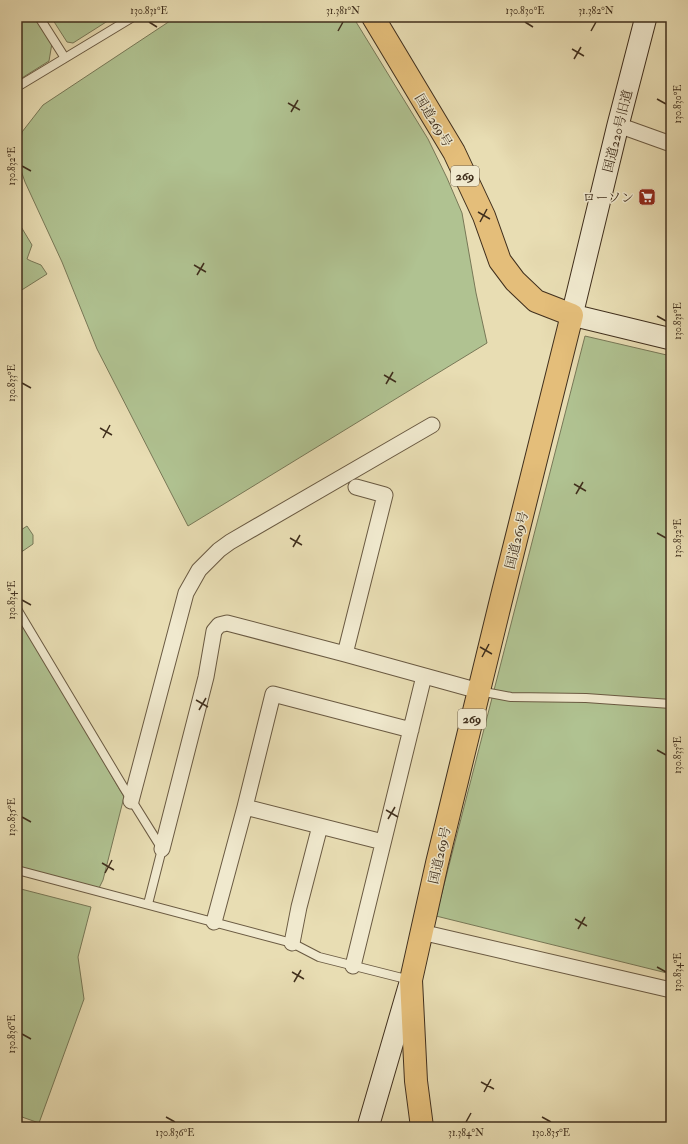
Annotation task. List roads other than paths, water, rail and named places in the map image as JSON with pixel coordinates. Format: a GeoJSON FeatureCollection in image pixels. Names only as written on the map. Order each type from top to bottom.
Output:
{"type":"FeatureCollection","features":[{"type":"Feature","properties":{"kind":"highway","name":"国道269号"},"geometry":{"type":"LineString","coordinates":[[373,17],[454,152],[484,216],[500,261],[515,281],[536,301],[572,315],[437,862],[411,980],[416,1081],[422,1127]]}},
{"type":"Feature","properties":{"kind":"street","name":"国道220号旧道"},"geometry":{"type":"LineString","coordinates":[[572,315],[646,17]]}},
{"type":"Feature","properties":{"kind":"street"},"geometry":{"type":"LineString","coordinates":[[618,125],[671,144]]}},
{"type":"Feature","properties":{"kind":"street"},"geometry":{"type":"LineString","coordinates":[[572,315],[671,339]]}},
{"type":"Feature","properties":{"kind":"street"},"geometry":{"type":"LineString","coordinates":[[132,801],[186,593],[199,570],[219,550],[230,542],[432,425]]}},
{"type":"Feature","properties":{"kind":"street"},"geometry":{"type":"LineString","coordinates":[[345,654],[385,495],[356,487]]}},
{"type":"Feature","properties":{"kind":"street"},"geometry":{"type":"LineString","coordinates":[[162,849],[206,677],[214,631],[219,625],[227,624],[345,654],[479,691]]}},
{"type":"Feature","properties":{"kind":"street"},"geometry":{"type":"LineString","coordinates":[[353,966],[424,676]]}},
{"type":"Feature","properties":{"kind":"street"},"geometry":{"type":"LineString","coordinates":[[214,922],[245,807],[273,694],[411,730]]}},
{"type":"Feature","properties":{"kind":"street"},"geometry":{"type":"LineString","coordinates":[[245,807],[383,842]]}},
{"type":"Feature","properties":{"kind":"street"},"geometry":{"type":"LineString","coordinates":[[292,943],[299,907],[320,826]]}},
{"type":"Feature","properties":{"kind":"street"},"geometry":{"type":"LineString","coordinates":[[421,932],[671,990]]}},
{"type":"Feature","properties":{"kind":"street"},"geometry":{"type":"LineString","coordinates":[[368,1127],[411,980]]}},
{"type":"Feature","properties":{"kind":"lane"},"geometry":{"type":"LineString","coordinates":[[39,17],[65,58]]}},
{"type":"Feature","properties":{"kind":"lane"},"geometry":{"type":"LineString","coordinates":[[17,87],[133,17]]}},
{"type":"Feature","properties":{"kind":"lane"},"geometry":{"type":"LineString","coordinates":[[17,610],[162,849],[148,904]]}},
{"type":"Feature","properties":{"kind":"lane"},"geometry":{"type":"LineString","coordinates":[[479,691],[511,697],[586,698],[671,704]]}},
{"type":"Feature","properties":{"kind":"lane"},"geometry":{"type":"LineString","coordinates":[[17,870],[292,943],[318,957],[411,980]]}},
{"type":"Feature","properties":{"kind":"place","name":"ローソン"},"geometry":{"type":"Point","coordinates":[647,197]}}]}
